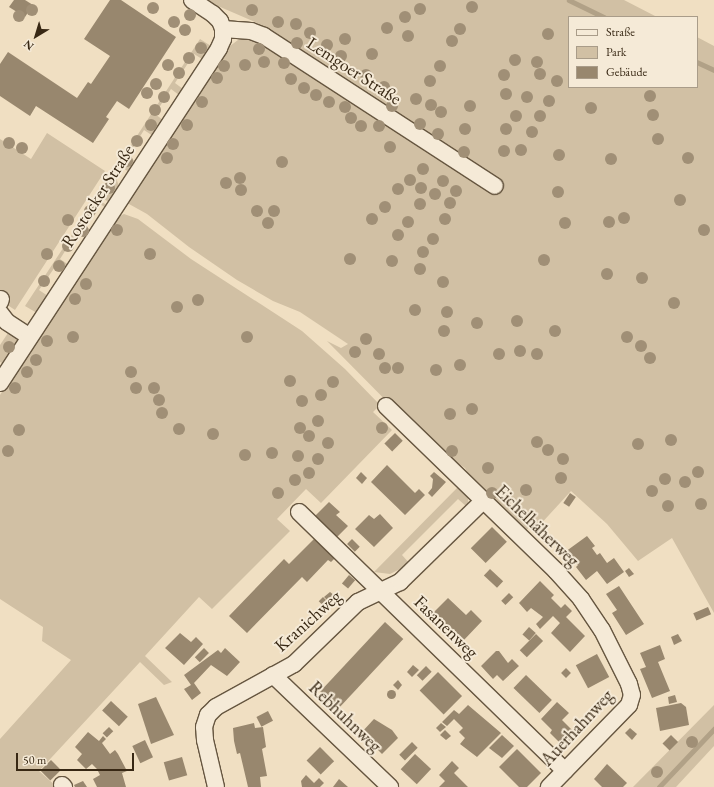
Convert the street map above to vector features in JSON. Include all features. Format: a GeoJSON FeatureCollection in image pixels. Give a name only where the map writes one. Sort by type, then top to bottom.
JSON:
{"type":"FeatureCollection","features":[{"type":"Feature","properties":{"kind":"street"},"geometry":{"type":"LineString","coordinates":[[192,0],[220,20],[223,29]]}},
{"type":"Feature","properties":{"kind":"street","name":"Lemgoer Straße"},"geometry":{"type":"LineString","coordinates":[[223,29],[251,31],[264,36],[495,186]]}},
{"type":"Feature","properties":{"kind":"street","name":"Rostocker Straße"},"geometry":{"type":"LineString","coordinates":[[0,383],[219,48],[223,39],[223,29]]}},
{"type":"Feature","properties":{"kind":"street"},"geometry":{"type":"LineString","coordinates":[[0,305],[7,322],[30,337]]}},
{"type":"Feature","properties":{"kind":"street","name":"Eichelhäherweg"},"geometry":{"type":"LineString","coordinates":[[386,406],[556,571],[582,599],[602,630],[632,695]]}},
{"type":"Feature","properties":{"kind":"street","name":"Kranichweg"},"geometry":{"type":"LineString","coordinates":[[216,787],[205,740],[204,727],[208,715],[216,708],[307,654],[358,602],[400,582],[483,501]]}},
{"type":"Feature","properties":{"kind":"street","name":"Fasanenweg"},"geometry":{"type":"LineString","coordinates":[[299,512],[381,590],[565,771]]}},
{"type":"Feature","properties":{"kind":"street","name":"Rebhuhnweg"},"geometry":{"type":"LineString","coordinates":[[273,675],[390,787]]}},
{"type":"Feature","properties":{"kind":"street","name":"Auerhahnweg"},"geometry":{"type":"LineString","coordinates":[[549,787],[629,704],[632,695]]}},
{"type":"Feature","properties":{"kind":"green space"},"geometry":{"type":"Polygon","coordinates":[[[204,0],[624,0],[655,16],[568,16],[568,88],[698,88],[698,38],[714,46],[714,613],[672,538],[638,561],[607,524],[571,491],[538,527],[533,524],[524,532],[473,482],[465,468],[428,443],[327,341],[341,348],[348,344],[300,312],[273,301],[237,280],[189,247],[147,214],[129,204],[128,199],[226,49],[238,40],[252,38],[499,181],[255,22],[204,0]]]}},
{"type":"Feature","properties":{"kind":"green space"},"geometry":{"type":"Polygon","coordinates":[[[200,39],[211,46],[202,59],[194,54],[175,83],[183,89],[179,95],[171,89],[155,114],[163,120],[153,136],[144,130],[128,156],[136,162],[129,172],[118,165],[200,39]]]}},
{"type":"Feature","properties":{"kind":"green space"},"geometry":{"type":"Polygon","coordinates":[[[47,133],[105,171],[15,310],[0,300],[0,139],[31,159],[47,133]]]}},
{"type":"Feature","properties":{"kind":"green space"},"geometry":{"type":"Polygon","coordinates":[[[111,175],[116,178],[119,186],[110,203],[98,195],[111,175]]]}},
{"type":"Feature","properties":{"kind":"green space"},"geometry":{"type":"Polygon","coordinates":[[[96,198],[108,206],[106,208],[97,202],[82,225],[91,232],[88,236],[78,231],[60,259],[69,265],[64,273],[55,267],[39,290],[48,296],[37,313],[25,306],[96,198]]]}},
{"type":"Feature","properties":{"kind":"green space"},"geometry":{"type":"Polygon","coordinates":[[[124,214],[138,219],[191,259],[302,331],[345,369],[380,405],[373,412],[392,430],[321,503],[306,489],[277,519],[290,531],[212,609],[199,597],[145,656],[172,682],[164,685],[140,662],[39,771],[57,787],[0,787],[0,739],[71,660],[42,641],[43,627],[0,599],[0,395],[116,218],[124,214]]]}},
{"type":"Feature","properties":{"kind":"green space"},"geometry":{"type":"Polygon","coordinates":[[[10,330],[17,338],[17,345],[4,364],[0,362],[0,345],[10,330]]]}},
{"type":"Feature","properties":{"kind":"green space"},"geometry":{"type":"Polygon","coordinates":[[[459,486],[467,493],[469,506],[467,507],[458,499],[402,555],[410,564],[390,574],[374,572],[459,486]]]}},
{"type":"Feature","properties":{"kind":"green space"},"geometry":{"type":"Polygon","coordinates":[[[714,705],[714,746],[676,787],[633,787],[714,705]]]}},
{"type":"Feature","properties":{"kind":"building"},"geometry":{"type":"Polygon","coordinates":[[[14,0],[25,0],[33,5],[25,17],[9,7],[14,0]]]}},
{"type":"Feature","properties":{"kind":"building"},"geometry":{"type":"Polygon","coordinates":[[[110,0],[121,0],[176,37],[129,109],[117,101],[106,117],[109,119],[93,143],[36,106],[30,116],[0,96],[0,64],[8,52],[77,98],[88,82],[91,84],[110,56],[84,39],[110,0]]]}},
{"type":"Feature","properties":{"kind":"building"},"geometry":{"type":"Polygon","coordinates":[[[395,433],[403,441],[392,451],[384,444],[395,433]]]}},
{"type":"Feature","properties":{"kind":"building"},"geometry":{"type":"Polygon","coordinates":[[[387,465],[415,493],[419,489],[425,495],[405,515],[371,482],[387,465]]]}},
{"type":"Feature","properties":{"kind":"building"},"geometry":{"type":"Polygon","coordinates":[[[361,472],[367,478],[362,484],[356,478],[361,472]]]}},
{"type":"Feature","properties":{"kind":"building"},"geometry":{"type":"Polygon","coordinates":[[[434,472],[446,482],[432,497],[428,493],[432,488],[433,479],[430,476],[434,472]]]}},
{"type":"Feature","properties":{"kind":"building"},"geometry":{"type":"Polygon","coordinates":[[[570,493],[576,497],[569,507],[563,503],[570,493]]]}},
{"type":"Feature","properties":{"kind":"building"},"geometry":{"type":"Polygon","coordinates":[[[329,502],[340,512],[336,515],[348,526],[337,537],[315,516],[329,502]]]}},
{"type":"Feature","properties":{"kind":"building"},"geometry":{"type":"Polygon","coordinates":[[[380,514],[393,528],[374,547],[355,529],[369,515],[374,519],[380,514]]]}},
{"type":"Feature","properties":{"kind":"building"},"geometry":{"type":"Polygon","coordinates":[[[492,527],[507,542],[486,563],[471,548],[492,527]]]}},
{"type":"Feature","properties":{"kind":"building"},"geometry":{"type":"Polygon","coordinates":[[[587,536],[595,546],[592,548],[597,555],[600,553],[607,563],[614,558],[624,572],[607,584],[597,571],[586,580],[576,567],[578,565],[565,552],[587,536]]]}},
{"type":"Feature","properties":{"kind":"building"},"geometry":{"type":"Polygon","coordinates":[[[316,537],[336,557],[331,562],[328,560],[307,582],[302,577],[247,633],[229,616],[284,559],[289,564],[316,537]]]}},
{"type":"Feature","properties":{"kind":"building"},"geometry":{"type":"Polygon","coordinates":[[[352,539],[360,547],[355,552],[347,544],[352,539]]]}},
{"type":"Feature","properties":{"kind":"building"},"geometry":{"type":"Polygon","coordinates":[[[629,568],[634,574],[629,577],[625,571],[629,568]]]}},
{"type":"Feature","properties":{"kind":"building"},"geometry":{"type":"Polygon","coordinates":[[[490,569],[503,581],[497,588],[484,576],[490,569]]]}},
{"type":"Feature","properties":{"kind":"building"},"geometry":{"type":"Polygon","coordinates":[[[349,575],[355,580],[348,589],[342,583],[349,575]]]}},
{"type":"Feature","properties":{"kind":"building"},"geometry":{"type":"Polygon","coordinates":[[[540,581],[554,595],[551,598],[561,608],[565,604],[572,611],[566,617],[585,636],[570,652],[551,633],[560,623],[553,616],[540,629],[536,624],[543,617],[531,608],[527,612],[519,603],[540,581]]]}},
{"type":"Feature","properties":{"kind":"building"},"geometry":{"type":"Polygon","coordinates":[[[619,586],[644,624],[626,635],[612,613],[617,610],[606,594],[619,586]]]}},
{"type":"Feature","properties":{"kind":"building"},"geometry":{"type":"Polygon","coordinates":[[[330,592],[335,596],[329,602],[324,597],[330,592]]]}},
{"type":"Feature","properties":{"kind":"building"},"geometry":{"type":"Polygon","coordinates":[[[509,593],[513,597],[505,605],[501,601],[509,593]]]}},
{"type":"Feature","properties":{"kind":"building"},"geometry":{"type":"Polygon","coordinates":[[[323,597],[330,604],[326,608],[319,601],[323,597]]]}},
{"type":"Feature","properties":{"kind":"building"},"geometry":{"type":"Polygon","coordinates":[[[448,598],[466,615],[471,610],[482,621],[463,641],[432,614],[448,598]]]}},
{"type":"Feature","properties":{"kind":"building"},"geometry":{"type":"Polygon","coordinates":[[[708,607],[711,614],[696,621],[693,613],[708,607]]]}},
{"type":"Feature","properties":{"kind":"building"},"geometry":{"type":"Polygon","coordinates":[[[385,622],[403,639],[338,709],[320,691],[385,622]]]}},
{"type":"Feature","properties":{"kind":"building"},"geometry":{"type":"Polygon","coordinates":[[[529,627],[536,633],[529,640],[522,635],[529,627]]]}},
{"type":"Feature","properties":{"kind":"building"},"geometry":{"type":"Polygon","coordinates":[[[180,633],[191,642],[196,637],[203,644],[184,665],[165,648],[180,633]]]}},
{"type":"Feature","properties":{"kind":"building"},"geometry":{"type":"Polygon","coordinates":[[[536,634],[543,641],[527,657],[520,650],[536,634]]]}},
{"type":"Feature","properties":{"kind":"building"},"geometry":{"type":"Polygon","coordinates":[[[678,634],[682,641],[674,645],[671,637],[678,634]]]}},
{"type":"Feature","properties":{"kind":"building"},"geometry":{"type":"Polygon","coordinates":[[[660,645],[665,659],[658,662],[670,691],[652,698],[640,669],[646,667],[640,653],[660,645]]]}},
{"type":"Feature","properties":{"kind":"building"},"geometry":{"type":"Polygon","coordinates":[[[204,648],[209,653],[200,662],[195,657],[204,648]]]}},
{"type":"Feature","properties":{"kind":"building"},"geometry":{"type":"Polygon","coordinates":[[[225,648],[240,662],[227,676],[211,665],[194,683],[201,693],[192,700],[184,689],[191,685],[184,675],[218,650],[221,653],[225,648]]]}},
{"type":"Feature","properties":{"kind":"building"},"geometry":{"type":"Polygon","coordinates":[[[496,651],[499,651],[508,663],[512,659],[519,666],[503,681],[497,675],[493,679],[481,666],[496,651]]]}},
{"type":"Feature","properties":{"kind":"building"},"geometry":{"type":"Polygon","coordinates":[[[597,654],[609,677],[588,688],[576,665],[597,654]]]}},
{"type":"Feature","properties":{"kind":"building"},"geometry":{"type":"Polygon","coordinates":[[[413,665],[419,670],[412,677],[407,672],[413,665]]]}},
{"type":"Feature","properties":{"kind":"building"},"geometry":{"type":"Polygon","coordinates":[[[426,666],[432,672],[422,681],[417,675],[426,666]]]}},
{"type":"Feature","properties":{"kind":"building"},"geometry":{"type":"Polygon","coordinates":[[[566,668],[571,673],[566,678],[561,673],[566,668]]]}},
{"type":"Feature","properties":{"kind":"building"},"geometry":{"type":"Polygon","coordinates":[[[438,672],[462,696],[444,714],[420,690],[438,672]]]}},
{"type":"Feature","properties":{"kind":"building"},"geometry":{"type":"Polygon","coordinates":[[[526,675],[552,700],[539,713],[513,688],[526,675]]]}},
{"type":"Feature","properties":{"kind":"building"},"geometry":{"type":"Polygon","coordinates":[[[398,680],[402,685],[398,690],[393,685],[398,680]]]}},
{"type":"Feature","properties":{"kind":"building"},"geometry":{"type":"Polygon","coordinates":[[[391,689],[396,694],[391,699],[386,694],[391,689]]]}},
{"type":"Feature","properties":{"kind":"building"},"geometry":{"type":"Polygon","coordinates":[[[675,695],[677,702],[669,704],[668,697],[675,695]]]}},
{"type":"Feature","properties":{"kind":"building"},"geometry":{"type":"Polygon","coordinates":[[[156,697],[174,735],[151,744],[138,704],[156,697]]]}},
{"type":"Feature","properties":{"kind":"building"},"geometry":{"type":"Polygon","coordinates":[[[111,701],[128,717],[119,726],[102,711],[111,701]]]}},
{"type":"Feature","properties":{"kind":"building"},"geometry":{"type":"Polygon","coordinates":[[[557,702],[569,713],[562,720],[578,736],[566,749],[550,733],[552,730],[541,719],[557,702]]]}},
{"type":"Feature","properties":{"kind":"building"},"geometry":{"type":"Polygon","coordinates":[[[681,703],[686,707],[689,725],[660,731],[656,708],[681,703]]]}},
{"type":"Feature","properties":{"kind":"building"},"geometry":{"type":"Polygon","coordinates":[[[468,705],[501,733],[477,757],[460,744],[465,738],[459,732],[463,728],[454,719],[447,726],[442,722],[454,710],[459,714],[468,705]]]}},
{"type":"Feature","properties":{"kind":"building"},"geometry":{"type":"Polygon","coordinates":[[[268,711],[273,721],[261,727],[256,717],[268,711]]]}},
{"type":"Feature","properties":{"kind":"building"},"geometry":{"type":"Polygon","coordinates":[[[374,719],[392,730],[398,738],[382,754],[361,733],[374,719]]]}},
{"type":"Feature","properties":{"kind":"building"},"geometry":{"type":"Polygon","coordinates":[[[254,723],[255,728],[263,727],[266,747],[262,749],[267,776],[260,777],[261,787],[248,787],[240,753],[237,754],[234,741],[233,728],[254,723]]]}},
{"type":"Feature","properties":{"kind":"building"},"geometry":{"type":"Polygon","coordinates":[[[441,723],[446,727],[440,732],[436,728],[441,723]]]}},
{"type":"Feature","properties":{"kind":"building"},"geometry":{"type":"Polygon","coordinates":[[[109,727],[113,731],[107,738],[103,733],[109,727]]]}},
{"type":"Feature","properties":{"kind":"building"},"geometry":{"type":"Polygon","coordinates":[[[630,728],[637,734],[632,740],[625,733],[630,728]]]}},
{"type":"Feature","properties":{"kind":"building"},"geometry":{"type":"Polygon","coordinates":[[[445,730],[451,736],[446,740],[440,735],[445,730]]]}},
{"type":"Feature","properties":{"kind":"building"},"geometry":{"type":"Polygon","coordinates":[[[88,732],[99,741],[103,736],[106,739],[102,743],[110,754],[115,750],[118,754],[127,771],[122,773],[126,787],[97,787],[93,779],[100,775],[97,769],[92,764],[86,769],[77,760],[82,754],[75,747],[88,732]]]}},
{"type":"Feature","properties":{"kind":"building"},"geometry":{"type":"Polygon","coordinates":[[[502,735],[514,746],[502,758],[489,748],[502,735]]]}},
{"type":"Feature","properties":{"kind":"building"},"geometry":{"type":"Polygon","coordinates":[[[671,735],[678,742],[670,751],[663,743],[671,735]]]}},
{"type":"Feature","properties":{"kind":"building"},"geometry":{"type":"Polygon","coordinates":[[[145,740],[153,757],[140,763],[132,746],[145,740]]]}},
{"type":"Feature","properties":{"kind":"building"},"geometry":{"type":"Polygon","coordinates":[[[412,742],[418,748],[405,760],[399,755],[412,742]]]}},
{"type":"Feature","properties":{"kind":"building"},"geometry":{"type":"Polygon","coordinates":[[[320,747],[334,761],[321,775],[307,760],[320,747]]]}},
{"type":"Feature","properties":{"kind":"building"},"geometry":{"type":"Polygon","coordinates":[[[517,749],[541,773],[527,787],[519,787],[499,767],[517,749]]]}},
{"type":"Feature","properties":{"kind":"building"},"geometry":{"type":"Polygon","coordinates":[[[415,754],[431,769],[417,784],[401,769],[415,754]]]}},
{"type":"Feature","properties":{"kind":"building"},"geometry":{"type":"Polygon","coordinates":[[[182,757],[187,775],[169,781],[164,762],[182,757]]]}},
{"type":"Feature","properties":{"kind":"building"},"geometry":{"type":"Polygon","coordinates":[[[51,760],[61,770],[50,781],[40,771],[51,760]]]}},
{"type":"Feature","properties":{"kind":"building"},"geometry":{"type":"Polygon","coordinates":[[[452,761],[459,768],[454,773],[468,787],[439,787],[445,781],[439,775],[452,761]]]}},
{"type":"Feature","properties":{"kind":"building"},"geometry":{"type":"Polygon","coordinates":[[[607,764],[627,783],[623,787],[602,787],[594,779],[607,764]]]}},
{"type":"Feature","properties":{"kind":"building"},"geometry":{"type":"Polygon","coordinates":[[[306,775],[314,783],[319,778],[324,783],[320,787],[302,787],[301,781],[306,775]]]}},
{"type":"Feature","properties":{"kind":"building"},"geometry":{"type":"Polygon","coordinates":[[[339,779],[348,787],[333,787],[339,779]]]}},
{"type":"Feature","properties":{"kind":"building"},"geometry":{"type":"Polygon","coordinates":[[[83,781],[87,787],[75,787],[74,785],[83,781]]]}},
{"type":"Feature","properties":{"kind":"waterway"},"geometry":{"type":"LineString","coordinates":[[569,0],[602,16]]}},
{"type":"Feature","properties":{"kind":"waterway"},"geometry":{"type":"LineString","coordinates":[[698,62],[714,70]]}},
{"type":"Feature","properties":{"kind":"waterway"},"geometry":{"type":"LineString","coordinates":[[659,787],[714,729]]}}]}
